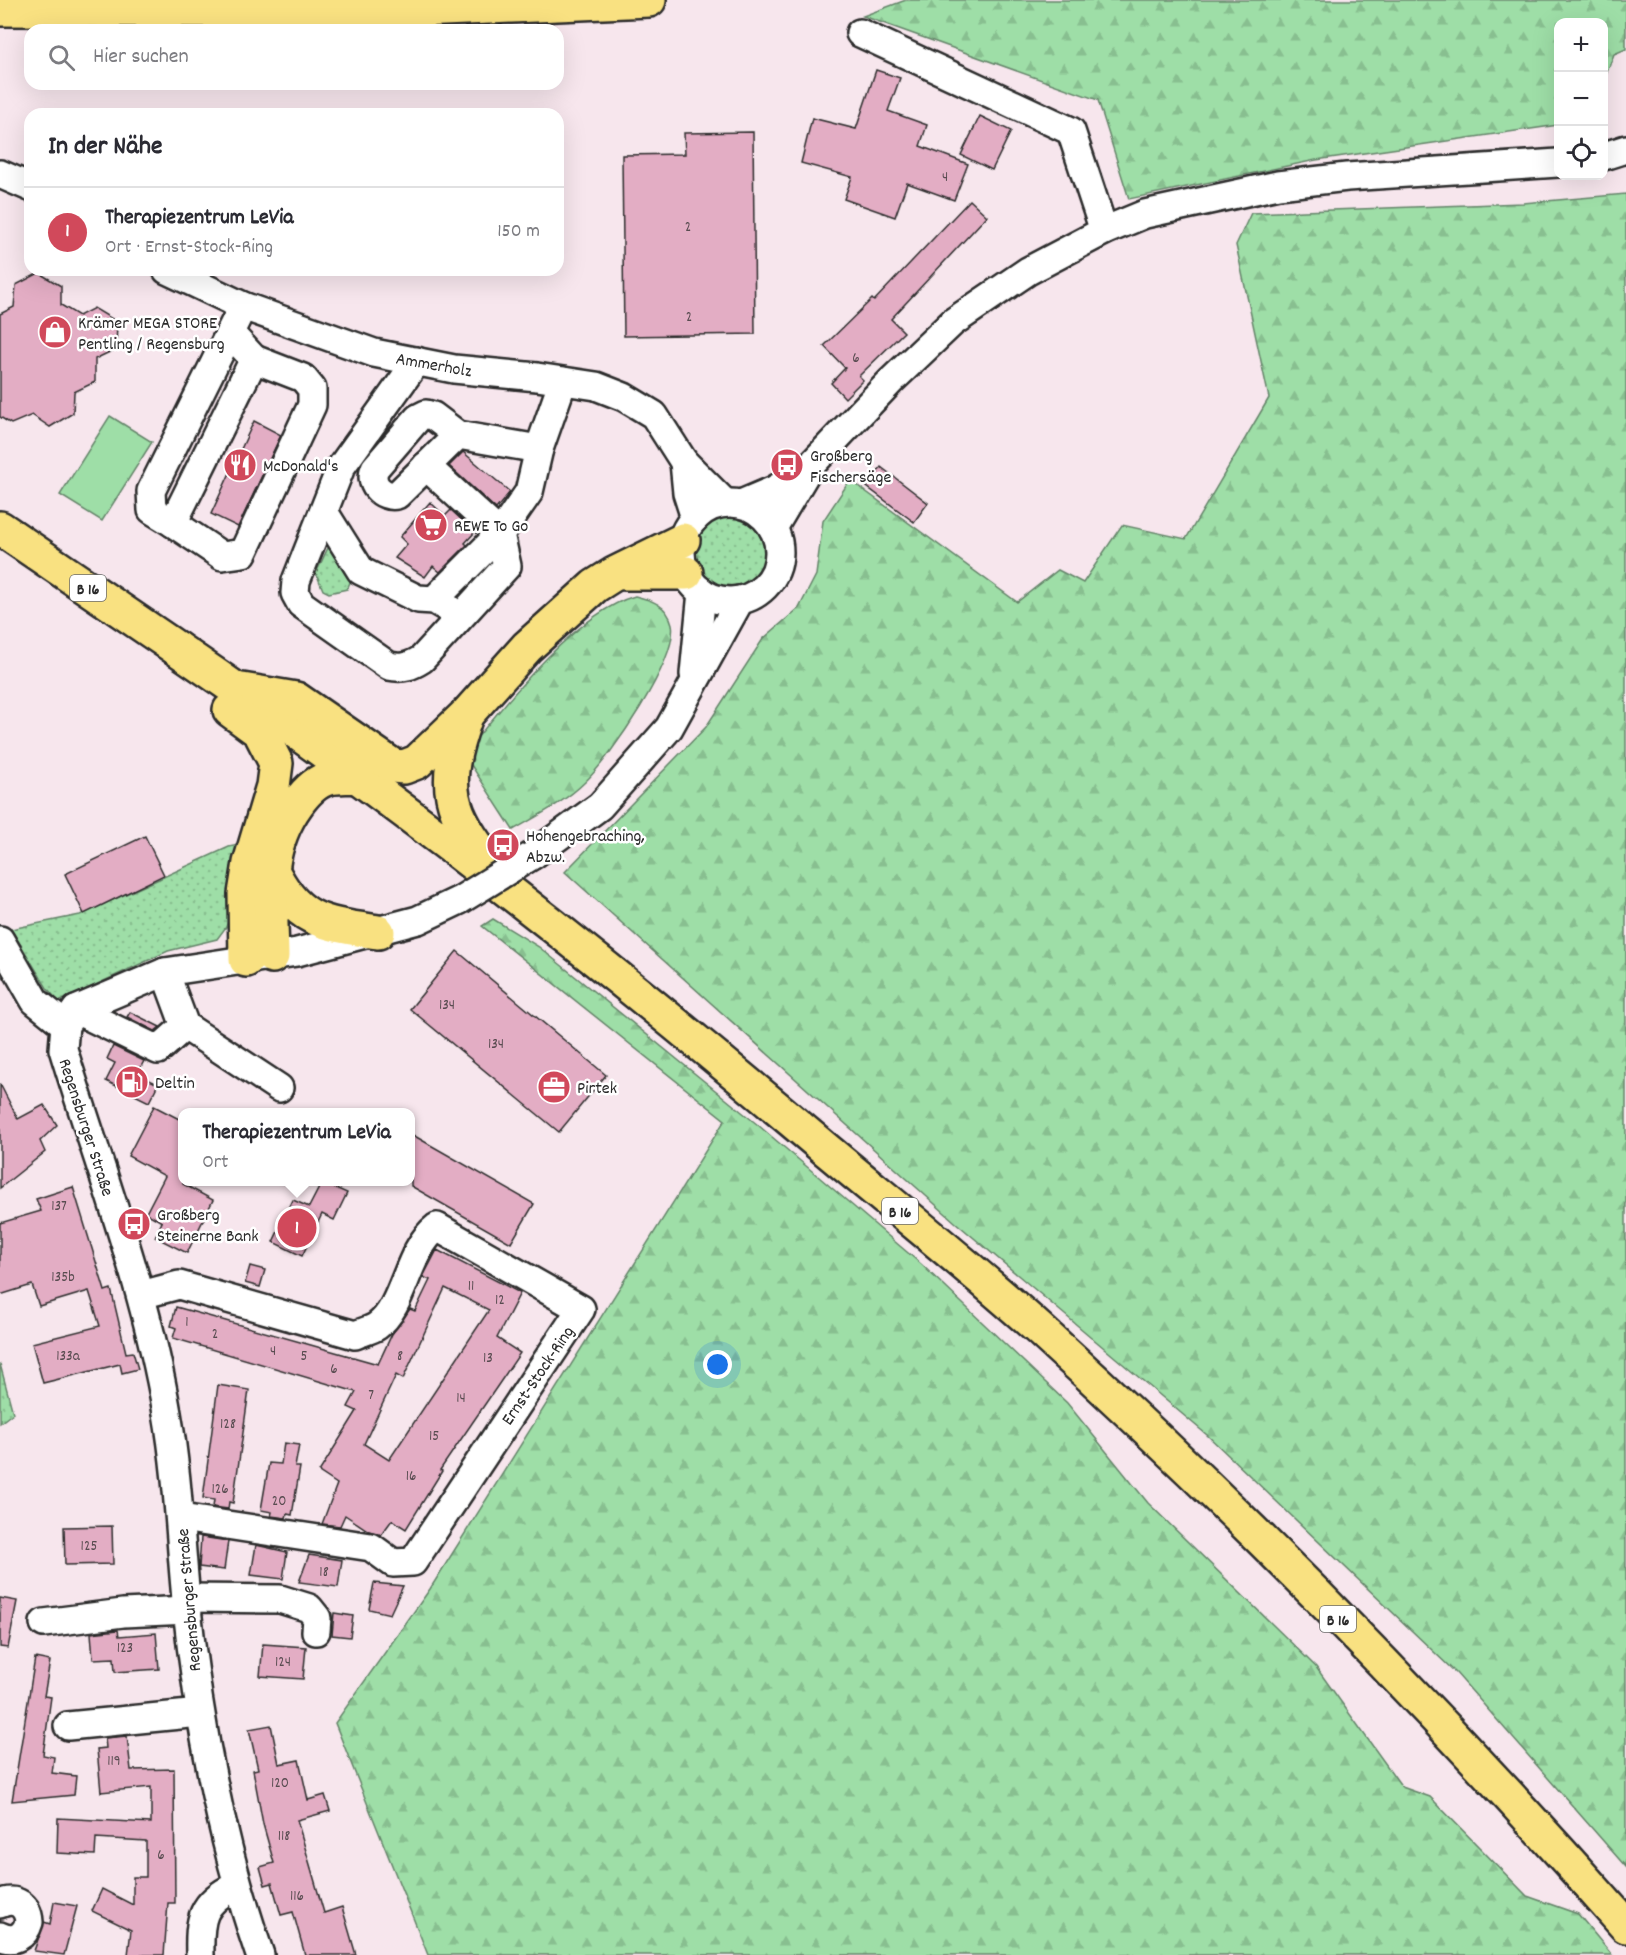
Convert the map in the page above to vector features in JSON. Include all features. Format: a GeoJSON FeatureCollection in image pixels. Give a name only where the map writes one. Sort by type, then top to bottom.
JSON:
{"type":"FeatureCollection","features":[{"type":"Feature","properties":{"kind":"main road"},"geometry":{"type":"LineString","coordinates":[[0,9],[398,11],[649,0]]}},
{"type":"Feature","properties":{"kind":"main road","name":"B 16"},"geometry":{"type":"LineString","coordinates":[[0,528],[233,688],[513,894],[763,1095],[1036,1327],[1183,1465],[1438,1720],[1626,1926]]}},
{"type":"Feature","properties":{"kind":"main road"},"geometry":{"type":"LineString","coordinates":[[233,688],[296,699],[393,766],[404,768],[417,762],[467,714],[528,647],[595,586],[689,529]]}},
{"type":"Feature","properties":{"kind":"main road"},"geometry":{"type":"LineString","coordinates":[[614,573],[694,582]]}},
{"type":"Feature","properties":{"kind":"main road"},"geometry":{"type":"LineString","coordinates":[[176,648],[191,681],[260,732],[276,763],[273,786],[250,862],[245,894],[259,958]]}},
{"type":"Feature","properties":{"kind":"main road"},"geometry":{"type":"LineString","coordinates":[[467,714],[453,753],[450,782],[456,812],[477,847],[513,894]]}},
{"type":"Feature","properties":{"kind":"main road"},"geometry":{"type":"LineString","coordinates":[[259,958],[275,843],[286,819],[304,795],[318,783],[329,778],[357,777]]}},
{"type":"Feature","properties":{"kind":"main road"},"geometry":{"type":"LineString","coordinates":[[271,868],[280,889],[305,915],[325,924],[378,932]]}},
{"type":"Feature","properties":{"kind":"street"},"geometry":{"type":"LineString","coordinates":[[860,33],[1071,131],[1104,231]]}},
{"type":"Feature","properties":{"kind":"street"},"geometry":{"type":"LineString","coordinates":[[1608,155],[1626,149]]}},
{"type":"Feature","properties":{"kind":"street"},"geometry":{"type":"LineString","coordinates":[[773,528],[807,470],[891,381],[953,322],[1028,271],[1104,231],[1145,214],[1278,184],[1347,177],[1554,163]]}},
{"type":"Feature","properties":{"kind":"street","name":"Ammerholz"},"geometry":{"type":"LineString","coordinates":[[180,276],[243,306],[374,352],[454,369],[596,386],[624,397],[654,415],[684,462],[733,503]]}},
{"type":"Feature","properties":{"kind":"street"},"geometry":{"type":"LineString","coordinates":[[230,333],[255,359],[303,378],[312,389],[312,405],[243,553],[222,556],[152,510],[151,491],[243,306]]}},
{"type":"Feature","properties":{"kind":"street"},"geometry":{"type":"LineString","coordinates":[[173,523],[255,359]]}},
{"type":"Feature","properties":{"kind":"street"},"geometry":{"type":"LineString","coordinates":[[417,362],[341,468],[296,581],[295,593],[301,604],[389,666],[397,668],[406,668],[422,659],[507,566],[500,534],[426,466]]}},
{"type":"Feature","properties":{"kind":"street"},"geometry":{"type":"LineString","coordinates":[[434,600],[500,534],[529,492],[539,449],[563,381]]}},
{"type":"Feature","properties":{"kind":"street"},"geometry":{"type":"LineString","coordinates":[[458,435],[397,495],[382,494],[372,475],[418,418],[426,414],[433,416],[458,435],[539,449]]}},
{"type":"Feature","properties":{"kind":"street","name":"Ammerholz"},"geometry":{"type":"LineString","coordinates":[[684,462],[689,529]]}},
{"type":"Feature","properties":{"kind":"street"},"geometry":{"type":"LineString","coordinates":[[693,684],[694,582],[682,557],[689,529],[709,508],[774,490],[807,470]]}},
{"type":"Feature","properties":{"kind":"street"},"geometry":{"type":"LineString","coordinates":[[694,582],[727,601],[740,600],[766,585],[775,572],[779,557],[778,542],[773,528],[765,517],[733,503]]}},
{"type":"Feature","properties":{"kind":"street"},"geometry":{"type":"LineString","coordinates":[[324,512],[361,571],[418,599],[434,600],[462,617]]}},
{"type":"Feature","properties":{"kind":"street"},"geometry":{"type":"LineString","coordinates":[[71,1018],[165,972],[259,958],[378,932],[418,920],[460,900],[533,855],[600,806],[669,728],[740,600]]}},
{"type":"Feature","properties":{"kind":"street"},"geometry":{"type":"LineString","coordinates":[[0,940],[35,1001],[71,1018],[158,1050],[185,1026]]}},
{"type":"Feature","properties":{"kind":"street"},"geometry":{"type":"LineString","coordinates":[[165,972],[185,1026],[279,1088]]}},
{"type":"Feature","properties":{"kind":"street","name":"Regensburger Straße"},"geometry":{"type":"LineString","coordinates":[[71,1018],[63,1050],[141,1295],[167,1412],[181,1518],[187,1604],[200,1713],[236,1886],[260,1955]]}},
{"type":"Feature","properties":{"kind":"street","name":"Ernst-Stock-Ring"},"geometry":{"type":"LineString","coordinates":[[141,1295],[179,1285],[355,1335],[377,1326],[389,1312],[424,1238],[437,1227],[581,1309],[413,1562],[393,1563],[371,1547],[181,1518]]}},
{"type":"Feature","properties":{"kind":"street"},"geometry":{"type":"LineString","coordinates":[[44,1623],[187,1604],[279,1599],[309,1608],[317,1618],[316,1631]]}},
{"type":"Feature","properties":{"kind":"street"},"geometry":{"type":"LineString","coordinates":[[68,1726],[200,1713]]}},
{"type":"Feature","properties":{"kind":"street"},"geometry":{"type":"LineString","coordinates":[[200,1955],[199,1931],[204,1913],[215,1898],[236,1886]]}},
{"type":"Feature","properties":{"kind":"street"},"geometry":{"type":"LineString","coordinates":[[0,1904],[16,1901],[26,1909],[29,1916],[24,1934],[2,1941]]}},
{"type":"Feature","properties":{"kind":"green space"},"geometry":{"type":"Polygon","coordinates":[[[906,0],[1626,0],[1626,49],[1614,54],[1608,70],[1608,18],[1554,18],[1554,126],[1316,160],[1129,199],[1098,100],[863,16],[906,0]]]}},
{"type":"Feature","properties":{"kind":"green space"},"geometry":{"type":"Polygon","coordinates":[[[1626,194],[1626,1867],[1456,1673],[1207,1435],[955,1222],[565,872],[706,727],[763,639],[799,608],[816,575],[823,521],[850,480],[1017,602],[1058,570],[1083,583],[1122,525],[1186,539],[1269,398],[1236,245],[1251,213],[1523,203],[1626,194]]]}},
{"type":"Feature","properties":{"kind":"green space"},"geometry":{"type":"Polygon","coordinates":[[[110,416],[152,442],[102,521],[60,495],[110,416]]]}},
{"type":"Feature","properties":{"kind":"green space"},"geometry":{"type":"Polygon","coordinates":[[[729,513],[743,516],[756,524],[764,537],[767,551],[764,565],[756,578],[743,586],[729,589],[715,586],[702,578],[694,565],[691,551],[694,537],[702,524],[715,516],[729,513]]]}},
{"type":"Feature","properties":{"kind":"green space"},"geometry":{"type":"Polygon","coordinates":[[[329,546],[353,576],[347,589],[329,593],[323,590],[316,573],[329,546]]]}},
{"type":"Feature","properties":{"kind":"green space"},"geometry":{"type":"Polygon","coordinates":[[[635,596],[658,604],[666,612],[672,624],[671,640],[665,660],[654,683],[610,752],[585,782],[560,802],[513,830],[464,754],[519,687],[565,641],[588,621],[612,606],[635,596]]]}},
{"type":"Feature","properties":{"kind":"green space"},"geometry":{"type":"Polygon","coordinates":[[[239,845],[232,908],[226,927],[217,939],[168,951],[59,1002],[47,988],[11,929],[80,915],[229,847],[239,845]]]}},
{"type":"Feature","properties":{"kind":"green space"},"geometry":{"type":"Polygon","coordinates":[[[493,919],[539,947],[758,1125],[921,1264],[1067,1403],[1148,1503],[1316,1667],[1402,1787],[1430,1797],[1527,1896],[1578,1914],[1612,1955],[428,1955],[335,1723],[430,1589],[725,1120],[482,926],[493,919]]]}},
{"type":"Feature","properties":{"kind":"green space"},"geometry":{"type":"Polygon","coordinates":[[[0,1364],[13,1413],[0,1423],[0,1364]]]}},
{"type":"Feature","properties":{"kind":"building"},"geometry":{"type":"Polygon","coordinates":[[[876,70],[900,78],[888,111],[927,125],[920,146],[968,164],[954,200],[907,183],[895,217],[844,199],[852,177],[801,163],[812,118],[856,129],[876,70]]]}},
{"type":"Feature","properties":{"kind":"building"},"geometry":{"type":"Polygon","coordinates":[[[980,116],[1011,131],[992,170],[961,155],[980,116]]]}},
{"type":"Feature","properties":{"kind":"building"},"geometry":{"type":"Polygon","coordinates":[[[753,132],[755,334],[624,336],[622,155],[685,154],[684,133],[753,132]]]}},
{"type":"Feature","properties":{"kind":"building"},"geometry":{"type":"Polygon","coordinates":[[[970,200],[987,216],[891,319],[904,332],[859,376],[863,380],[845,398],[831,383],[845,368],[824,346],[872,299],[874,301],[970,200]]]}},
{"type":"Feature","properties":{"kind":"building"},"geometry":{"type":"Polygon","coordinates":[[[33,276],[44,276],[61,286],[61,305],[79,316],[94,308],[117,322],[116,349],[95,359],[95,382],[74,392],[73,413],[50,427],[32,415],[11,424],[0,417],[0,314],[14,307],[16,285],[33,276]]]}},
{"type":"Feature","properties":{"kind":"building"},"geometry":{"type":"Polygon","coordinates":[[[254,421],[281,435],[238,527],[211,514],[254,421]]]}},
{"type":"Feature","properties":{"kind":"building"},"geometry":{"type":"Polygon","coordinates":[[[463,452],[510,492],[496,509],[449,466],[463,452]]]}},
{"type":"Feature","properties":{"kind":"building"},"geometry":{"type":"Polygon","coordinates":[[[881,467],[928,503],[914,522],[867,487],[881,467]]]}},
{"type":"Feature","properties":{"kind":"building"},"geometry":{"type":"Polygon","coordinates":[[[430,502],[445,516],[451,510],[475,532],[465,543],[467,545],[440,572],[433,566],[425,577],[395,558],[407,544],[400,537],[430,502]]]}},
{"type":"Feature","properties":{"kind":"building"},"geometry":{"type":"Polygon","coordinates":[[[145,836],[164,875],[84,914],[65,874],[145,836]]]}},
{"type":"Feature","properties":{"kind":"building"},"geometry":{"type":"Polygon","coordinates":[[[457,951],[606,1075],[559,1132],[410,1009],[457,951]]]}},
{"type":"Feature","properties":{"kind":"building"},"geometry":{"type":"Polygon","coordinates":[[[130,1012],[160,1027],[155,1031],[127,1017],[130,1012]]]}},
{"type":"Feature","properties":{"kind":"building","name":"Deltin"},"geometry":{"type":"Polygon","coordinates":[[[113,1046],[144,1061],[137,1074],[158,1084],[149,1102],[106,1081],[115,1063],[107,1059],[113,1046]]]}},
{"type":"Feature","properties":{"kind":"building"},"geometry":{"type":"Polygon","coordinates":[[[0,1084],[18,1119],[44,1105],[57,1125],[40,1141],[45,1152],[0,1188],[0,1084]]]}},
{"type":"Feature","properties":{"kind":"building"},"geometry":{"type":"Polygon","coordinates":[[[154,1106],[178,1118],[178,1186],[187,1186],[213,1200],[187,1253],[155,1237],[162,1222],[146,1213],[165,1176],[128,1156],[154,1106]]]}},
{"type":"Feature","properties":{"kind":"building"},"geometry":{"type":"Polygon","coordinates":[[[415,1136],[534,1204],[511,1243],[411,1186],[415,1186],[415,1136]]]}},
{"type":"Feature","properties":{"kind":"building"},"geometry":{"type":"Polygon","coordinates":[[[320,1186],[331,1186],[347,1193],[334,1220],[322,1214],[302,1256],[273,1242],[293,1200],[309,1207],[320,1186]]]}},
{"type":"Feature","properties":{"kind":"building"},"geometry":{"type":"Polygon","coordinates":[[[73,1187],[105,1291],[111,1289],[126,1353],[133,1352],[138,1369],[122,1373],[120,1364],[43,1383],[32,1343],[100,1326],[89,1291],[39,1306],[32,1285],[0,1295],[0,1223],[41,1211],[36,1199],[73,1187]]]}},
{"type":"Feature","properties":{"kind":"building"},"geometry":{"type":"Polygon","coordinates":[[[437,1250],[520,1293],[497,1338],[520,1353],[440,1470],[442,1471],[406,1529],[392,1520],[381,1535],[369,1531],[345,1515],[340,1526],[322,1524],[337,1484],[319,1472],[357,1411],[348,1407],[356,1392],[173,1338],[176,1328],[171,1326],[176,1307],[378,1364],[392,1334],[410,1309],[415,1311],[430,1280],[423,1277],[437,1250]],[[445,1288],[403,1379],[396,1375],[364,1444],[389,1460],[489,1310],[445,1288]]]}},
{"type":"Feature","properties":{"kind":"building"},"geometry":{"type":"Polygon","coordinates":[[[250,1266],[265,1270],[260,1287],[245,1283],[250,1266]]]}},
{"type":"Feature","properties":{"kind":"building"},"geometry":{"type":"Polygon","coordinates":[[[218,1385],[249,1390],[233,1503],[229,1502],[228,1509],[213,1507],[214,1500],[203,1498],[218,1385]]]}},
{"type":"Feature","properties":{"kind":"building"},"geometry":{"type":"Polygon","coordinates":[[[284,1443],[299,1445],[295,1467],[300,1467],[292,1515],[287,1514],[286,1518],[271,1516],[272,1512],[261,1510],[269,1463],[281,1464],[284,1443]]]}},
{"type":"Feature","properties":{"kind":"building"},"geometry":{"type":"Polygon","coordinates":[[[112,1526],[113,1564],[65,1565],[64,1527],[112,1526]]]}},
{"type":"Feature","properties":{"kind":"building"},"geometry":{"type":"Polygon","coordinates":[[[201,1537],[228,1541],[224,1570],[199,1567],[201,1537]]]}},
{"type":"Feature","properties":{"kind":"building"},"geometry":{"type":"Polygon","coordinates":[[[256,1545],[287,1552],[283,1579],[251,1575],[256,1545]]]}},
{"type":"Feature","properties":{"kind":"building"},"geometry":{"type":"Polygon","coordinates":[[[309,1555],[342,1560],[338,1587],[299,1582],[309,1555]]]}},
{"type":"Feature","properties":{"kind":"building"},"geometry":{"type":"Polygon","coordinates":[[[374,1583],[403,1586],[390,1614],[369,1609],[374,1583]]]}},
{"type":"Feature","properties":{"kind":"building"},"geometry":{"type":"Polygon","coordinates":[[[0,1598],[17,1601],[8,1648],[0,1647],[0,1598]]]}},
{"type":"Feature","properties":{"kind":"building"},"geometry":{"type":"Polygon","coordinates":[[[334,1613],[353,1616],[350,1637],[332,1635],[334,1613]]]}},
{"type":"Feature","properties":{"kind":"building"},"geometry":{"type":"Polygon","coordinates":[[[118,1630],[119,1636],[156,1633],[159,1669],[115,1672],[114,1658],[93,1659],[91,1633],[118,1630]]]}},
{"type":"Feature","properties":{"kind":"building"},"geometry":{"type":"Polygon","coordinates":[[[263,1644],[306,1647],[303,1679],[260,1676],[263,1644]]]}},
{"type":"Feature","properties":{"kind":"building"},"geometry":{"type":"Polygon","coordinates":[[[35,1658],[50,1661],[44,1696],[51,1697],[43,1755],[54,1757],[52,1773],[76,1776],[74,1795],[12,1801],[35,1658]]]}},
{"type":"Feature","properties":{"kind":"building"},"geometry":{"type":"Polygon","coordinates":[[[271,1725],[279,1764],[299,1760],[308,1800],[325,1795],[330,1811],[297,1820],[324,1913],[342,1907],[356,1955],[305,1955],[293,1912],[281,1915],[272,1883],[265,1885],[260,1867],[274,1863],[263,1824],[253,1770],[258,1769],[249,1729],[271,1725]]]}},
{"type":"Feature","properties":{"kind":"building"},"geometry":{"type":"Polygon","coordinates":[[[127,1736],[131,1770],[174,1769],[175,1903],[168,1903],[164,1955],[128,1955],[131,1930],[92,1911],[102,1889],[133,1905],[133,1877],[146,1877],[146,1841],[96,1838],[95,1855],[57,1853],[58,1818],[151,1823],[151,1787],[101,1792],[97,1749],[106,1748],[105,1738],[127,1736]]]}},
{"type":"Feature","properties":{"kind":"building"},"geometry":{"type":"Polygon","coordinates":[[[54,1902],[77,1906],[64,1955],[34,1951],[44,1922],[50,1924],[54,1902]]]}},
{"type":"Feature","properties":{"kind":"place","name":"Krämer MEGA STORE Pentling / Regensburg"},"geometry":{"type":"Point","coordinates":[55,332]}},
{"type":"Feature","properties":{"kind":"place","name":"McDonald's"},"geometry":{"type":"Point","coordinates":[240,465]}},
{"type":"Feature","properties":{"kind":"place","name":"Großberg Fischersäge"},"geometry":{"type":"Point","coordinates":[787,465]}},
{"type":"Feature","properties":{"kind":"place","name":"REWE To Go"},"geometry":{"type":"Point","coordinates":[431,525]}},
{"type":"Feature","properties":{"kind":"place","name":"Hohengebraching, Abzw."},"geometry":{"type":"Point","coordinates":[503,845]}},
{"type":"Feature","properties":{"kind":"place","name":"Deltin"},"geometry":{"type":"Point","coordinates":[132,1082]}},
{"type":"Feature","properties":{"kind":"place","name":"Pirtek"},"geometry":{"type":"Point","coordinates":[554,1087]}},
{"type":"Feature","properties":{"kind":"place","name":"Großberg Steinerne Bank"},"geometry":{"type":"Point","coordinates":[134,1224]}},
{"type":"Feature","properties":{"kind":"place","name":"Therapiezentrum LeVia"},"geometry":{"type":"Point","coordinates":[297,1228]}}]}
